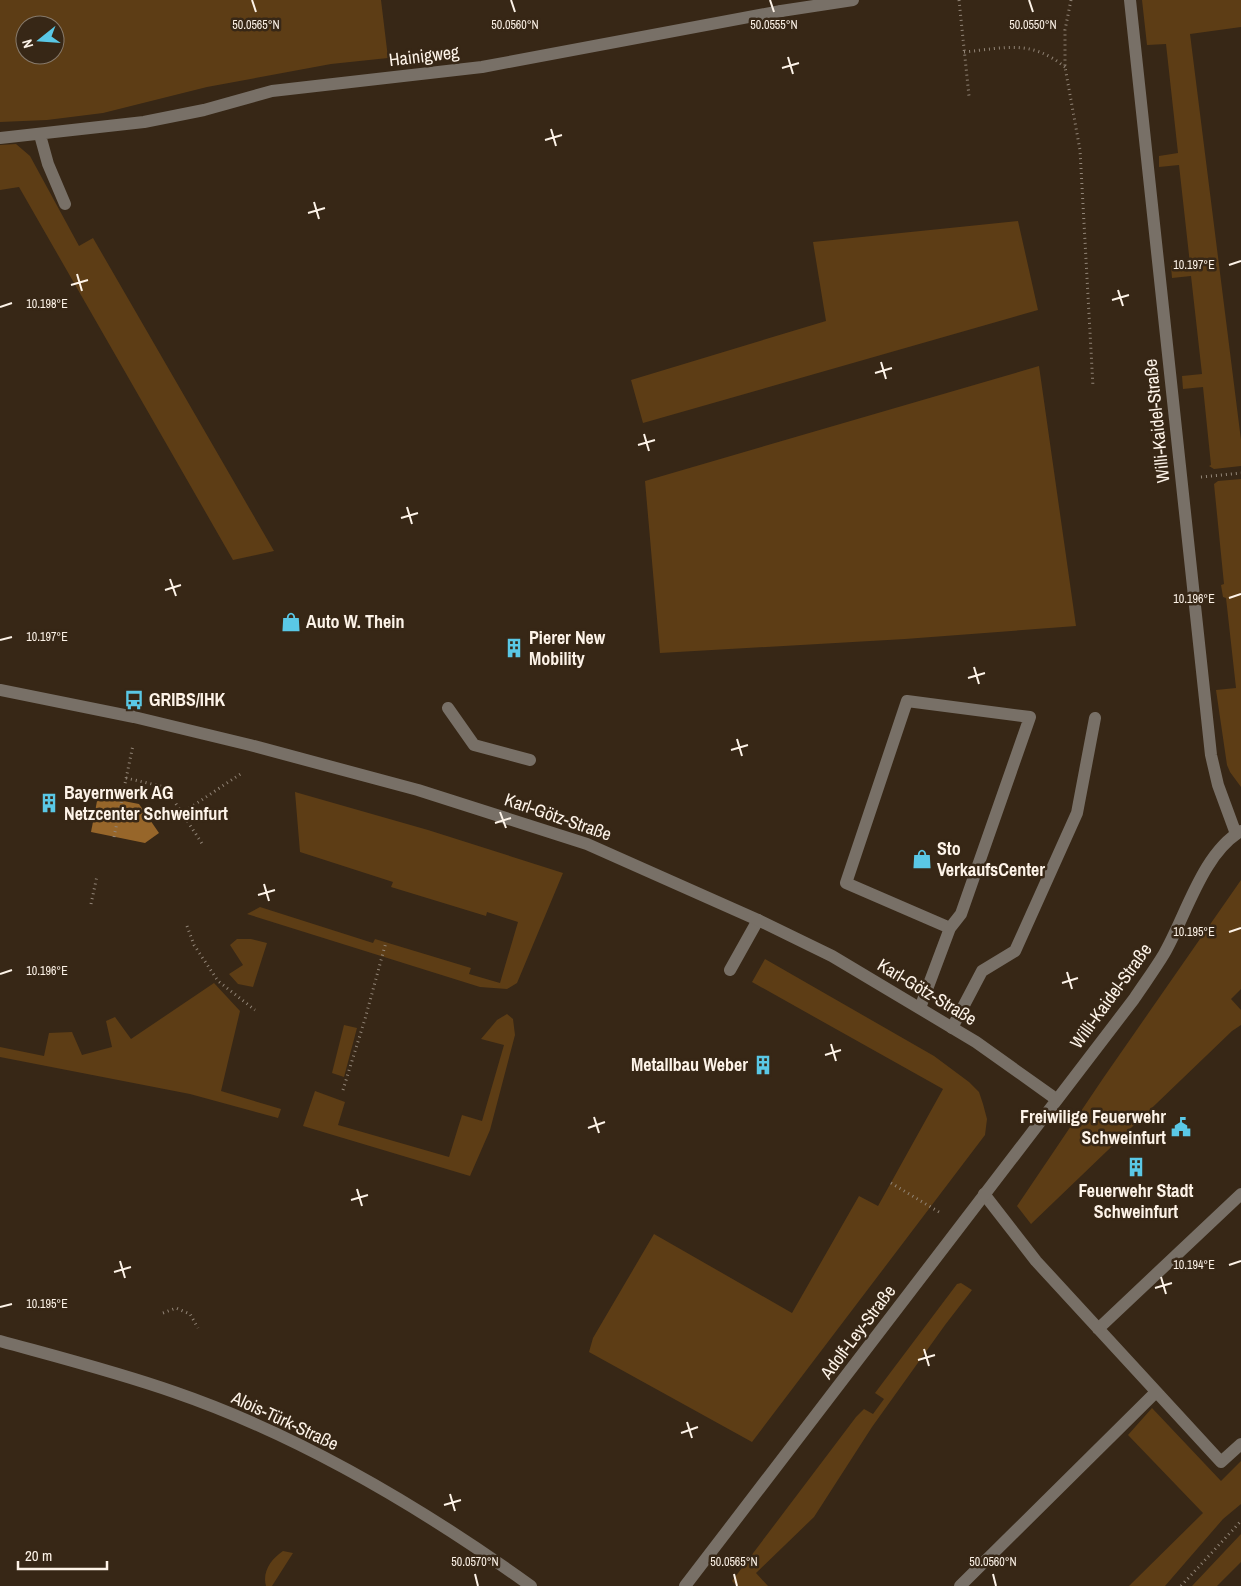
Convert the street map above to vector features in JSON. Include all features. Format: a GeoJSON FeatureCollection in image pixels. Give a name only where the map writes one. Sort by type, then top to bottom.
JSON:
{"type":"FeatureCollection","features":[{"type":"Feature","properties":{"kind":"street","name":"Hainigweg"},"geometry":{"type":"LineString","coordinates":[[0,138],[144,122],[204,110],[272,91],[482,67],[781,11],[852,0]]}},
{"type":"Feature","properties":{"kind":"street","name":"Willi-Kaidel-Straße"},"geometry":{"type":"LineString","coordinates":[[1056,1099],[1134,999],[1164,953],[1197,887],[1218,852],[1238,833],[1218,785],[1211,755],[1130,0]]}},
{"type":"Feature","properties":{"kind":"street"},"geometry":{"type":"LineString","coordinates":[[40,135],[48,164],[65,204]]}},
{"type":"Feature","properties":{"kind":"street","name":"Karl-Götz-Straße"},"geometry":{"type":"LineString","coordinates":[[0,690],[143,719],[418,790],[587,844],[758,920],[832,956],[976,1042],[1056,1099]]}},
{"type":"Feature","properties":{"kind":"street"},"geometry":{"type":"LineString","coordinates":[[920,1008],[950,928],[961,914],[1030,717],[907,701],[846,883],[950,928]]}},
{"type":"Feature","properties":{"kind":"street"},"geometry":{"type":"LineString","coordinates":[[448,708],[474,744],[530,760]]}},
{"type":"Feature","properties":{"kind":"street"},"geometry":{"type":"LineString","coordinates":[[952,1028],[982,971],[1014,952],[1077,813],[1095,718]]}},
{"type":"Feature","properties":{"kind":"street"},"geometry":{"type":"LineString","coordinates":[[730,970],[758,920]]}},
{"type":"Feature","properties":{"kind":"street","name":"Adolf-Ley-Straße"},"geometry":{"type":"LineString","coordinates":[[685,1586],[1056,1099]]}},
{"type":"Feature","properties":{"kind":"street"},"geometry":{"type":"LineString","coordinates":[[984,1194],[1036,1262],[1221,1462],[1241,1444]]}},
{"type":"Feature","properties":{"kind":"street"},"geometry":{"type":"LineString","coordinates":[[1098,1329],[1241,1194]]}},
{"type":"Feature","properties":{"kind":"street","name":"Alois-Türk-Straße"},"geometry":{"type":"LineString","coordinates":[[0,1341],[174,1392],[246,1421],[381,1488],[486,1554],[531,1586]]}},
{"type":"Feature","properties":{"kind":"street"},"geometry":{"type":"LineString","coordinates":[[960,1586],[1156,1392]]}},
{"type":"Feature","properties":{"kind":"path"},"geometry":{"type":"LineString","coordinates":[[959,0],[969,96]]}},
{"type":"Feature","properties":{"kind":"path"},"geometry":{"type":"LineString","coordinates":[[1071,0],[1065,30],[1065,67],[1080,150],[1093,387]]}},
{"type":"Feature","properties":{"kind":"path"},"geometry":{"type":"LineString","coordinates":[[964,52],[1031,48],[1048,54],[1065,67]]}},
{"type":"Feature","properties":{"kind":"path"},"geometry":{"type":"LineString","coordinates":[[1181,478],[1241,473]]}},
{"type":"Feature","properties":{"kind":"path"},"geometry":{"type":"LineString","coordinates":[[114,837],[133,745]]}},
{"type":"Feature","properties":{"kind":"path"},"geometry":{"type":"LineString","coordinates":[[182,813],[242,772]]}},
{"type":"Feature","properties":{"kind":"path"},"geometry":{"type":"LineString","coordinates":[[126,778],[165,788],[203,845]]}},
{"type":"Feature","properties":{"kind":"path"},"geometry":{"type":"LineString","coordinates":[[91,904],[97,876]]}},
{"type":"Feature","properties":{"kind":"path"},"geometry":{"type":"LineString","coordinates":[[187,926],[194,945],[218,981],[255,1010]]}},
{"type":"Feature","properties":{"kind":"path"},"geometry":{"type":"LineString","coordinates":[[342,1090],[365,1019],[386,942]]}},
{"type":"Feature","properties":{"kind":"path"},"geometry":{"type":"LineString","coordinates":[[891,1183],[939,1212]]}},
{"type":"Feature","properties":{"kind":"path"},"geometry":{"type":"LineString","coordinates":[[163,1313],[176,1308],[190,1314],[198,1328]]}},
{"type":"Feature","properties":{"kind":"path"},"geometry":{"type":"LineString","coordinates":[[1181,1586],[1241,1521]]}},
{"type":"Feature","properties":{"kind":"shaded area"},"geometry":{"type":"Polygon","coordinates":[[[0,0],[381,0],[388,58],[331,64],[207,87],[103,113],[47,120],[0,122],[0,0]]]}},
{"type":"Feature","properties":{"kind":"shaded area"},"geometry":{"type":"Polygon","coordinates":[[[1142,0],[1241,0],[1241,27],[1190,34],[1241,440],[1241,466],[1214,469],[1209,466],[1211,465],[1203,387],[1183,389],[1182,376],[1202,374],[1191,276],[1172,278],[1171,266],[1190,264],[1179,165],[1159,167],[1159,156],[1178,153],[1166,44],[1147,45],[1142,0]]]}},
{"type":"Feature","properties":{"kind":"shaded area"},"geometry":{"type":"Polygon","coordinates":[[[16,144],[30,156],[79,246],[93,238],[274,551],[233,560],[19,187],[0,190],[0,145],[16,144]]]}},
{"type":"Feature","properties":{"kind":"shaded area"},"geometry":{"type":"Polygon","coordinates":[[[1018,221],[1038,310],[643,423],[631,380],[826,321],[813,242],[1018,221]]]}},
{"type":"Feature","properties":{"kind":"shaded area"},"geometry":{"type":"Polygon","coordinates":[[[1039,366],[1076,626],[905,639],[660,653],[645,481],[1039,366]]]}},
{"type":"Feature","properties":{"kind":"shaded area"},"geometry":{"type":"Polygon","coordinates":[[[1241,479],[1241,787],[1227,765],[1216,690],[1236,688],[1226,598],[1223,597],[1221,585],[1224,584],[1214,484],[1218,481],[1241,479]]]}},
{"type":"Feature","properties":{"kind":"shaded area"},"geometry":{"type":"Polygon","coordinates":[[[295,792],[428,830],[563,873],[517,983],[507,989],[480,987],[247,914],[260,907],[373,943],[375,939],[471,968],[469,974],[500,983],[518,922],[487,912],[486,916],[391,887],[393,882],[300,852],[295,792]]]}},
{"type":"Feature","properties":{"kind":"shaded area"},"geometry":{"type":"Polygon","coordinates":[[[98,796],[139,804],[159,833],[145,843],[91,832],[98,796]]]}},
{"type":"Feature","properties":{"kind":"shaded area"},"geometry":{"type":"Polygon","coordinates":[[[1241,880],[1241,989],[1231,999],[1241,1010],[1241,1025],[1232,1031],[1031,1224],[1017,1206],[1241,880]]]}},
{"type":"Feature","properties":{"kind":"shaded area"},"geometry":{"type":"Polygon","coordinates":[[[237,939],[251,939],[267,943],[253,987],[238,984],[229,974],[243,965],[230,945],[237,939]]]}},
{"type":"Feature","properties":{"kind":"shaded area"},"geometry":{"type":"Polygon","coordinates":[[[765,959],[934,1056],[969,1082],[979,1092],[987,1119],[985,1135],[752,1442],[589,1352],[593,1338],[654,1234],[792,1313],[859,1196],[878,1206],[943,1089],[752,982],[765,959]]]}},
{"type":"Feature","properties":{"kind":"shaded area"},"geometry":{"type":"Polygon","coordinates":[[[214,983],[240,1011],[221,1091],[281,1109],[278,1118],[190,1094],[0,1057],[0,1047],[44,1056],[49,1033],[72,1032],[82,1055],[112,1047],[106,1021],[115,1017],[131,1039],[214,983]]]}},
{"type":"Feature","properties":{"kind":"shaded area"},"geometry":{"type":"Polygon","coordinates":[[[507,1014],[513,1019],[515,1035],[490,1130],[470,1176],[303,1126],[315,1091],[345,1102],[338,1125],[449,1157],[462,1115],[482,1121],[504,1045],[481,1039],[497,1020],[507,1014]]]}},
{"type":"Feature","properties":{"kind":"shaded area"},"geometry":{"type":"Polygon","coordinates":[[[344,1025],[357,1028],[344,1077],[332,1073],[344,1025]]]}},
{"type":"Feature","properties":{"kind":"shaded area"},"geometry":{"type":"Polygon","coordinates":[[[961,1283],[972,1290],[872,1427],[814,1517],[756,1573],[768,1586],[737,1586],[732,1581],[856,1417],[864,1409],[873,1414],[884,1399],[875,1393],[957,1284],[961,1283]]]}},
{"type":"Feature","properties":{"kind":"shaded area"},"geometry":{"type":"Polygon","coordinates":[[[1152,1408],[1221,1481],[1241,1461],[1241,1504],[1223,1519],[1165,1586],[1129,1586],[1203,1513],[1128,1435],[1152,1408]]]}},
{"type":"Feature","properties":{"kind":"shaded area"},"geometry":{"type":"Polygon","coordinates":[[[1241,1534],[1241,1562],[1217,1586],[1192,1586],[1241,1534]]]}},
{"type":"Feature","properties":{"kind":"shaded area"},"geometry":{"type":"Polygon","coordinates":[[[283,1551],[293,1553],[272,1586],[266,1586],[265,1576],[268,1566],[283,1551]]]}},
{"type":"Feature","properties":{"kind":"place","name":"Auto W. Thein"},"geometry":{"type":"Point","coordinates":[291,622]}},
{"type":"Feature","properties":{"kind":"place","name":"Pierer New Mobility"},"geometry":{"type":"Point","coordinates":[514,648]}},
{"type":"Feature","properties":{"kind":"place","name":"GRIBS/IHK"},"geometry":{"type":"Point","coordinates":[134,700]}},
{"type":"Feature","properties":{"kind":"place","name":"Bayernwerk AG Netzcenter Schweinfurt"},"geometry":{"type":"Point","coordinates":[49,803]}},
{"type":"Feature","properties":{"kind":"place","name":"Sto VerkaufsCenter"},"geometry":{"type":"Point","coordinates":[922,859]}},
{"type":"Feature","properties":{"kind":"place","name":"Metallbau Weber"},"geometry":{"type":"Point","coordinates":[763,1065]}},
{"type":"Feature","properties":{"kind":"place","name":"Freiwilige Feuerwehr Schweinfurt"},"geometry":{"type":"Point","coordinates":[1181,1127]}},
{"type":"Feature","properties":{"kind":"place","name":"Feuerwehr Stadt Schweinfurt"},"geometry":{"type":"Point","coordinates":[1136,1167]}}]}
